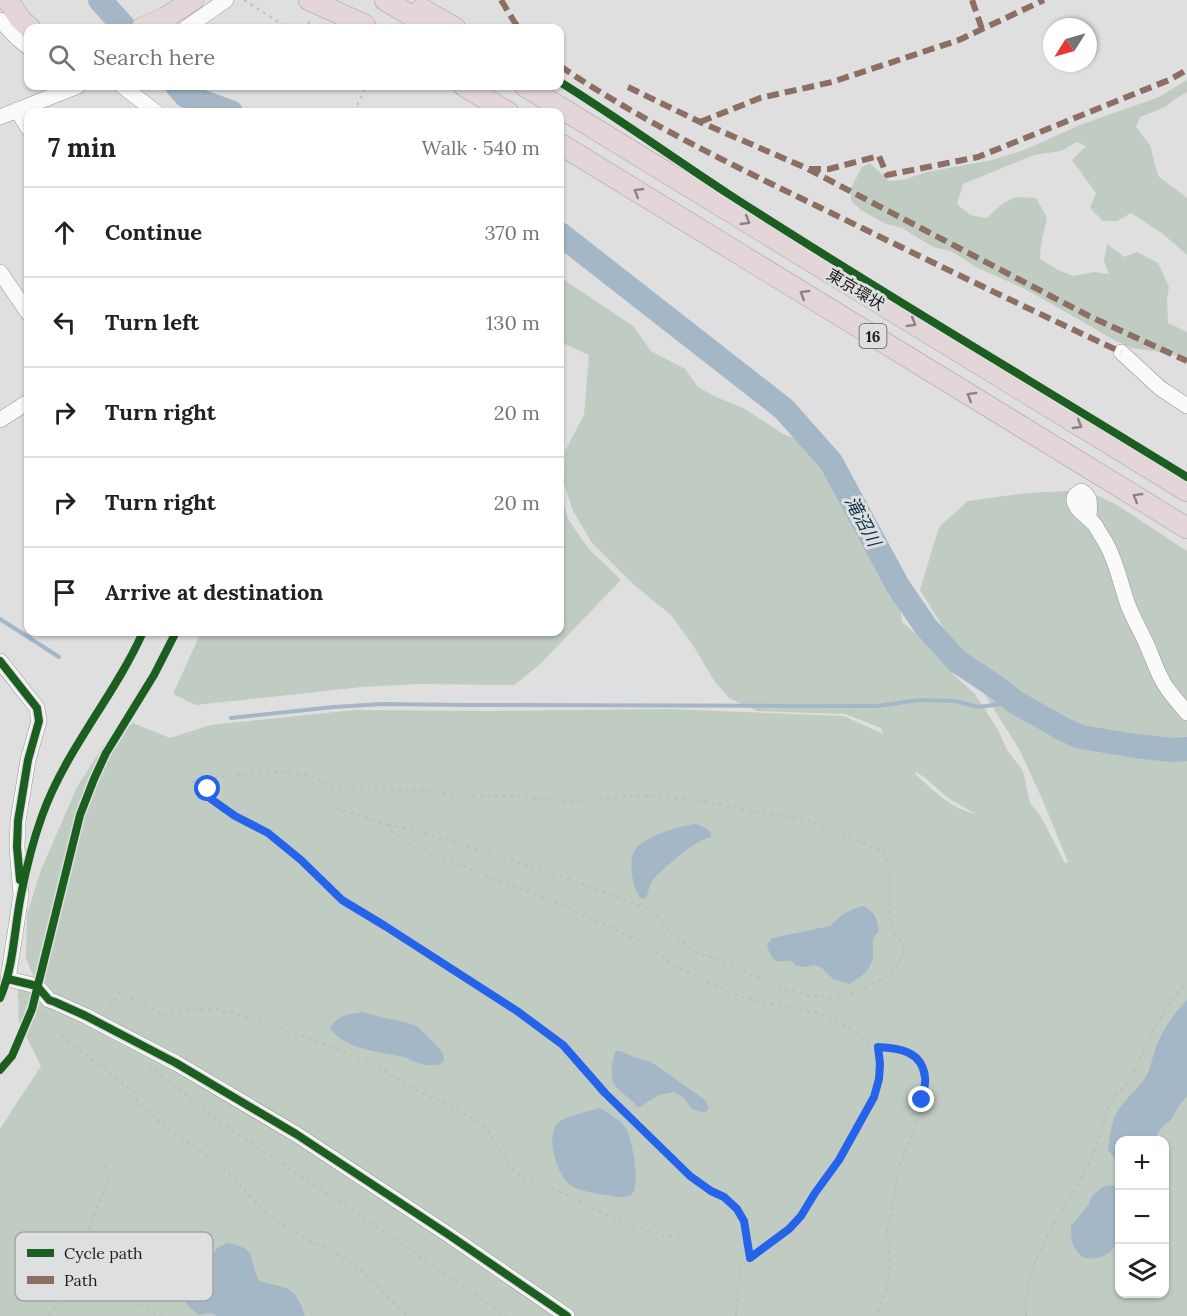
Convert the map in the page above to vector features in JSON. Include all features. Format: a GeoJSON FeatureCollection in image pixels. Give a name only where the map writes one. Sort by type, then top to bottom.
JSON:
{"type":"FeatureCollection","features":[{"type":"Feature","properties":{"kind":"highway"},"geometry":{"type":"LineString","coordinates":[[8,0],[26,24]]}},
{"type":"Feature","properties":{"kind":"highway"},"geometry":{"type":"LineString","coordinates":[[385,0],[445,24]]}},
{"type":"Feature","properties":{"kind":"highway"},"geometry":{"type":"LineString","coordinates":[[151,24],[165,18],[188,2]]}},
{"type":"Feature","properties":{"kind":"highway"},"geometry":{"type":"LineString","coordinates":[[316,5],[361,24]]}},
{"type":"Feature","properties":{"kind":"highway"},"geometry":{"type":"LineString","coordinates":[[471,90],[501,108]]}},
{"type":"Feature","properties":{"kind":"highway","name":"東京環状"},"geometry":{"type":"LineString","coordinates":[[531,90],[561,108]]}},
{"type":"Feature","properties":{"kind":"highway"},"geometry":{"type":"LineString","coordinates":[[553,90],[624,147]]}},
{"type":"Feature","properties":{"kind":"highway","name":"東京環状"},"geometry":{"type":"LineString","coordinates":[[564,110],[1187,491]]}},
{"type":"Feature","properties":{"kind":"highway","name":"東京環状"},"geometry":{"type":"LineString","coordinates":[[564,146],[1187,528]]}},
{"type":"Feature","properties":{"kind":"street"},"geometry":{"type":"LineString","coordinates":[[192,24],[226,0]]}},
{"type":"Feature","properties":{"kind":"street"},"geometry":{"type":"LineString","coordinates":[[0,20],[24,44]]}},
{"type":"Feature","properties":{"kind":"street"},"geometry":{"type":"LineString","coordinates":[[0,117],[68,90]]}},
{"type":"Feature","properties":{"kind":"street"},"geometry":{"type":"LineString","coordinates":[[127,90],[151,108]]}},
{"type":"Feature","properties":{"kind":"street"},"geometry":{"type":"LineString","coordinates":[[16,110],[24,122]]}},
{"type":"Feature","properties":{"kind":"street"},"geometry":{"type":"LineString","coordinates":[[0,272],[24,308]]}},
{"type":"Feature","properties":{"kind":"street"},"geometry":{"type":"LineString","coordinates":[[1121,352],[1160,388],[1187,406]]}},
{"type":"Feature","properties":{"kind":"street"},"geometry":{"type":"LineString","coordinates":[[0,420],[24,405]]}},
{"type":"Feature","properties":{"kind":"street"},"geometry":{"type":"LineString","coordinates":[[1089,519],[1114,560],[1129,608],[1155,666],[1167,688],[1187,713]]}},
{"type":"Feature","properties":{"kind":"street"},"geometry":{"type":"LineString","coordinates":[[0,661],[38,708],[39,721],[28,760],[18,821],[17,847],[21,895],[8,979],[37,986],[49,1000],[86,1016],[176,1063],[296,1134],[567,1316]]}},
{"type":"Feature","properties":{"kind":"path"},"geometry":{"type":"LineString","coordinates":[[244,0],[282,24]]}},
{"type":"Feature","properties":{"kind":"path"},"geometry":{"type":"LineString","coordinates":[[304,24],[316,5]]}},
{"type":"Feature","properties":{"kind":"path"},"geometry":{"type":"LineString","coordinates":[[356,108],[364,90]]}},
{"type":"Feature","properties":{"kind":"path"},"geometry":{"type":"LineString","coordinates":[[192,782],[216,777],[277,772],[314,777],[336,789],[419,790],[459,795],[568,801],[618,796],[654,796],[702,801],[807,820],[883,851],[890,874],[890,922],[893,932],[904,948],[903,956],[895,968],[883,979],[848,995],[830,998],[786,990],[720,960],[698,953],[672,934],[648,909],[566,878],[336,808]]}},
{"type":"Feature","properties":{"kind":"path"},"geometry":{"type":"LineString","coordinates":[[216,777],[208,789],[211,799],[235,816],[268,833],[301,860],[342,900],[517,1011],[563,1045],[605,1093],[690,1176],[724,1197],[737,1209],[744,1221],[750,1258]]}},
{"type":"Feature","properties":{"kind":"path"},"geometry":{"type":"LineString","coordinates":[[387,825],[394,834],[421,850],[553,901],[650,947],[673,965],[713,985],[739,996],[818,1013],[848,1027],[869,1043],[878,1047],[902,1049],[917,1059],[922,1065],[925,1080],[920,1113],[900,1165],[887,1226],[890,1266],[877,1316]]}},
{"type":"Feature","properties":{"kind":"path"},"geometry":{"type":"LineString","coordinates":[[8,979],[14,993],[44,1016],[65,1039],[133,1091],[137,1101],[158,1120],[226,1171],[263,1209],[302,1236],[356,1266],[409,1316]]}},
{"type":"Feature","properties":{"kind":"path"},"geometry":{"type":"LineString","coordinates":[[1026,1316],[1025,1307],[1035,1261],[1046,1237],[1092,1158],[1106,1112],[1115,1096],[1134,1072],[1147,1042],[1171,1000],[1187,981]]}},
{"type":"Feature","properties":{"kind":"path"},"geometry":{"type":"LineString","coordinates":[[28,1019],[37,986]]}},
{"type":"Feature","properties":{"kind":"path"},"geometry":{"type":"LineString","coordinates":[[111,1007],[119,992],[163,1015],[182,1010],[218,1010],[250,1018],[335,1048],[379,1067],[416,1090],[473,1119],[487,1130],[514,1171],[526,1179],[573,1197],[619,1221],[660,1235],[690,1238]]}},
{"type":"Feature","properties":{"kind":"path"},"geometry":{"type":"LineString","coordinates":[[736,1316],[741,1271],[745,1262],[789,1229],[801,1216],[839,1160],[874,1097],[879,1079],[878,1047]]}},
{"type":"Feature","properties":{"kind":"path"},"geometry":{"type":"LineString","coordinates":[[146,1064],[223,1124],[507,1316]]}},
{"type":"Feature","properties":{"kind":"path"},"geometry":{"type":"LineString","coordinates":[[88,1232],[110,1175],[102,1164]]}},
{"type":"Feature","properties":{"kind":"path"},"geometry":{"type":"LineString","coordinates":[[49,1316],[61,1301]]}},
{"type":"Feature","properties":{"kind":"path"},"geometry":{"type":"LineString","coordinates":[[134,1301],[160,1316]]}},
{"type":"Feature","properties":{"kind":"shaded area"},"geometry":{"type":"Polygon","coordinates":[[[1187,80],[1187,92],[1165,107],[1140,117],[1136,127],[1150,145],[1158,176],[1187,198],[1187,255],[1163,234],[1131,213],[1117,221],[1103,221],[1090,208],[1096,193],[1072,160],[1086,146],[1077,142],[1061,151],[1034,155],[963,184],[957,204],[970,215],[987,218],[1002,204],[1016,197],[1036,198],[1047,218],[1040,259],[1074,276],[1094,272],[1109,274],[1104,261],[1107,244],[1124,257],[1137,252],[1158,263],[1169,287],[1168,323],[1187,332],[1187,358],[1132,348],[1116,341],[1023,288],[976,267],[951,251],[933,247],[902,228],[886,224],[861,210],[851,201],[851,188],[862,167],[870,163],[889,181],[903,180],[927,172],[992,160],[1024,150],[1080,125],[1159,97],[1187,80]]]}},
{"type":"Feature","properties":{"kind":"shaded area"},"geometry":{"type":"Polygon","coordinates":[[[564,280],[633,326],[651,351],[685,369],[698,387],[745,409],[783,434],[806,443],[863,536],[900,606],[902,622],[975,694],[998,730],[1007,750],[1023,771],[1030,803],[1040,815],[1065,863],[1068,862],[1020,751],[920,590],[939,527],[968,501],[1028,493],[1086,490],[1117,505],[1187,551],[1187,1316],[0,1316],[0,1129],[41,1066],[19,1022],[18,989],[37,985],[26,958],[27,914],[41,870],[77,787],[108,739],[133,723],[170,738],[211,725],[354,710],[668,709],[844,716],[883,734],[881,728],[845,714],[757,711],[729,698],[715,682],[672,616],[632,583],[592,543],[573,511],[564,483],[565,451],[584,415],[589,355],[564,344],[564,280]],[[916,772],[915,774],[943,798],[958,808],[976,814],[948,798],[916,772]]]}},
{"type":"Feature","properties":{"kind":"shaded area"},"geometry":{"type":"Polygon","coordinates":[[[564,506],[568,519],[588,548],[621,580],[538,666],[514,685],[417,684],[362,687],[196,705],[173,694],[199,636],[564,636],[564,506]]]}},
{"type":"Feature","properties":{"kind":"water"},"geometry":{"type":"Polygon","coordinates":[[[696,824],[711,832],[711,837],[700,841],[673,860],[652,881],[645,899],[640,898],[631,870],[634,852],[652,837],[696,824]]]}},
{"type":"Feature","properties":{"kind":"water"},"geometry":{"type":"Polygon","coordinates":[[[863,906],[875,916],[879,931],[873,940],[869,968],[862,976],[849,984],[833,979],[822,968],[814,965],[797,966],[790,960],[777,961],[770,954],[767,945],[772,938],[830,926],[842,915],[863,906]]]}},
{"type":"Feature","properties":{"kind":"water"},"geometry":{"type":"Polygon","coordinates":[[[1187,1000],[1187,1096],[1157,1136],[1115,1136],[1115,1160],[1108,1149],[1114,1118],[1145,1078],[1157,1044],[1172,1017],[1187,1000]]]}},
{"type":"Feature","properties":{"kind":"water"},"geometry":{"type":"Polygon","coordinates":[[[363,1012],[417,1026],[438,1047],[444,1060],[441,1064],[427,1065],[404,1057],[364,1049],[346,1042],[330,1029],[340,1018],[363,1012]]]}},
{"type":"Feature","properties":{"kind":"water"},"geometry":{"type":"Polygon","coordinates":[[[616,1051],[651,1062],[704,1099],[709,1108],[704,1113],[692,1109],[683,1097],[674,1092],[659,1095],[638,1108],[614,1084],[612,1070],[616,1051]]]}},
{"type":"Feature","properties":{"kind":"water"},"geometry":{"type":"Polygon","coordinates":[[[599,1108],[620,1122],[628,1132],[636,1174],[635,1188],[631,1195],[611,1196],[575,1188],[566,1181],[557,1164],[553,1136],[559,1122],[599,1108]]]}},
{"type":"Feature","properties":{"kind":"water"},"geometry":{"type":"Polygon","coordinates":[[[1108,1185],[1115,1186],[1115,1246],[1103,1256],[1084,1258],[1073,1244],[1071,1226],[1089,1204],[1092,1196],[1108,1185]]]}},
{"type":"Feature","properties":{"kind":"water"},"geometry":{"type":"Polygon","coordinates":[[[227,1243],[248,1251],[259,1281],[283,1287],[293,1293],[298,1298],[305,1316],[217,1316],[210,1313],[200,1315],[192,1310],[185,1301],[213,1301],[213,1255],[217,1248],[227,1243]]]}},
{"type":"Feature","properties":{"kind":"waterway","name":"滝沼川"},"geometry":{"type":"LineString","coordinates":[[100,0],[121,24]]}},
{"type":"Feature","properties":{"kind":"waterway","name":"滝沼川"},"geometry":{"type":"LineString","coordinates":[[181,90],[186,96],[220,108]]}},
{"type":"Feature","properties":{"kind":"waterway","name":"滝沼川"},"geometry":{"type":"LineString","coordinates":[[564,237],[784,409],[831,462],[898,586],[926,627],[957,661],[1015,702],[1081,737],[1135,746],[1172,750],[1187,749]]}},
{"type":"Feature","properties":{"kind":"waterway"},"geometry":{"type":"LineString","coordinates":[[0,619],[24,634]]}},
{"type":"Feature","properties":{"kind":"waterway"},"geometry":{"type":"LineString","coordinates":[[26,636],[59,657]]}},
{"type":"Feature","properties":{"kind":"waterway"},"geometry":{"type":"LineString","coordinates":[[231,718],[382,704],[877,706],[919,700],[955,701],[979,707],[1015,702]]}},
{"type":"Feature","properties":{"kind":"marked path"},"geometry":{"type":"LineString","coordinates":[[501,0],[516,24]]}},
{"type":"Feature","properties":{"kind":"marked path"},"geometry":{"type":"LineString","coordinates":[[972,0],[982,29]]}},
{"type":"Feature","properties":{"kind":"marked path"},"geometry":{"type":"LineString","coordinates":[[700,122],[760,98],[832,82],[959,40],[1044,0]]}},
{"type":"Feature","properties":{"kind":"marked path"},"geometry":{"type":"LineString","coordinates":[[564,69],[622,105],[719,158],[1121,352]]}},
{"type":"Feature","properties":{"kind":"marked path"},"geometry":{"type":"LineString","coordinates":[[809,169],[829,169],[879,156],[887,175],[978,157],[1169,80],[1187,70]]}},
{"type":"Feature","properties":{"kind":"marked path"},"geometry":{"type":"LineString","coordinates":[[628,87],[700,122],[806,168],[1089,316],[1187,361]]}},
{"type":"Feature","properties":{"kind":"cycle path"},"geometry":{"type":"LineString","coordinates":[[564,85],[786,231],[1187,477]]}},
{"type":"Feature","properties":{"kind":"cycle path"},"geometry":{"type":"LineString","coordinates":[[0,998],[11,961],[25,875],[42,816],[64,769],[119,678],[141,636]]}},
{"type":"Feature","properties":{"kind":"cycle path"},"geometry":{"type":"LineString","coordinates":[[0,1070],[12,1056],[32,1009],[80,815],[94,779],[106,753],[154,675],[174,636]]}},
{"type":"Feature","properties":{"kind":"cycle path"},"geometry":{"type":"LineString","coordinates":[[0,661],[37,708],[39,721],[28,760],[18,821],[17,847],[20,880]]}},
{"type":"Feature","properties":{"kind":"cycle path"},"geometry":{"type":"LineString","coordinates":[[8,979],[37,986],[49,1000],[86,1016],[176,1063],[296,1134],[567,1316]]}},
{"type":"Feature","properties":{"kind":"route"},"geometry":{"type":"LineString","coordinates":[[208,789],[211,799],[235,816],[268,833],[301,860],[342,900],[517,1011],[563,1045],[605,1093],[690,1176],[724,1197],[737,1209],[744,1221],[750,1258],[789,1229],[801,1216],[839,1160],[874,1097],[879,1079],[878,1047],[902,1049],[911,1053],[922,1065],[925,1074],[922,1100]]}}]}
